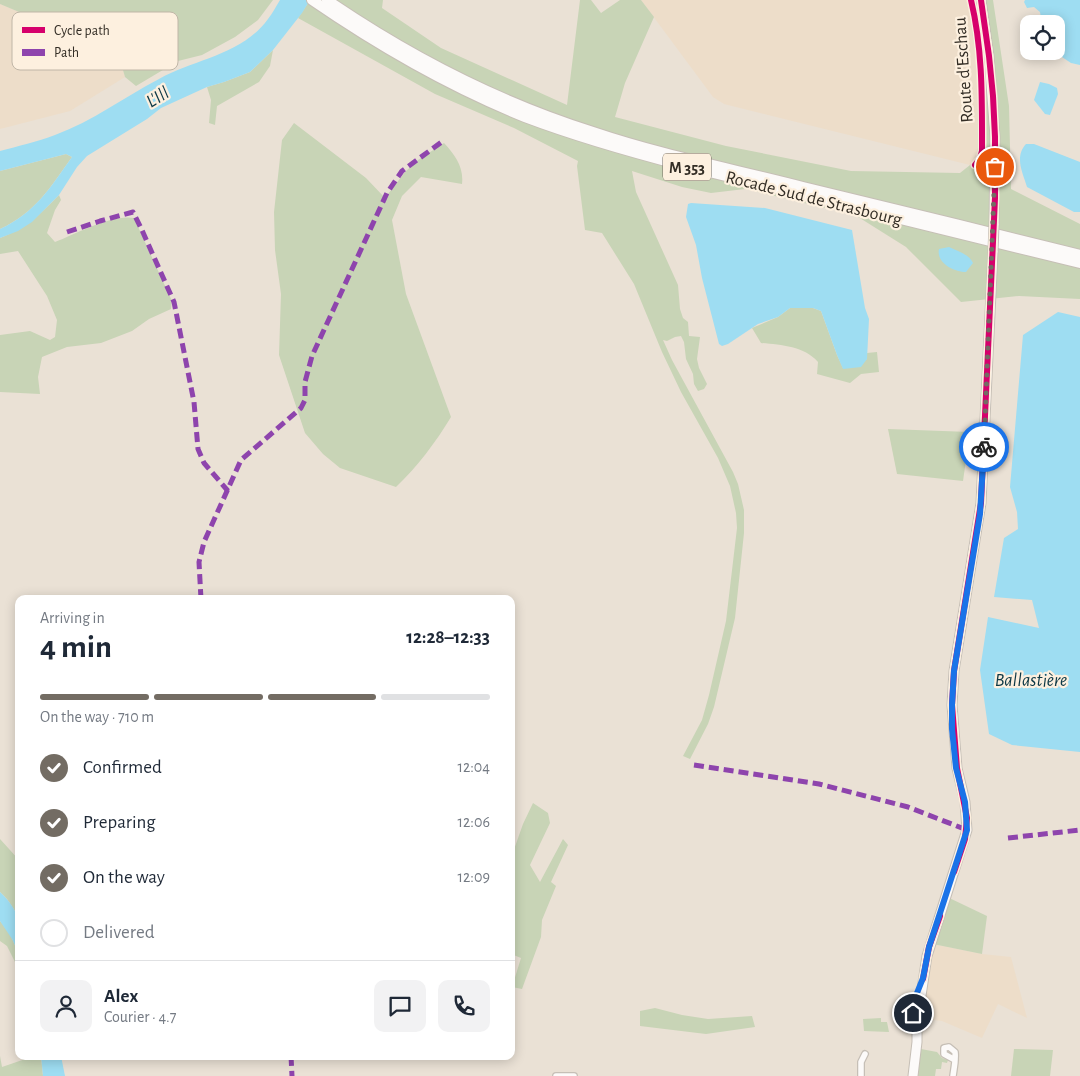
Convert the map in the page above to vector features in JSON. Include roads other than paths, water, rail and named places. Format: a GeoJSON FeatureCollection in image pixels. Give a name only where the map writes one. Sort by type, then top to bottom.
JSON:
{"type":"FeatureCollection","features":[{"type":"Feature","properties":{"kind":"highway","name":"Rocade Sud de Strasbourg"},"geometry":{"type":"LineString","coordinates":[[319,1],[454,76],[527,109],[593,133],[704,163],[1080,255]]}},
{"type":"Feature","properties":{"kind":"highway","name":"Rocade Sud de Strasbourg"},"geometry":{"type":"LineString","coordinates":[[319,1],[366,36],[421,68],[471,93],[567,132],[625,151],[1080,263]]}},
{"type":"Feature","properties":{"kind":"main road","name":"Route d'Eschau"},"geometry":{"type":"LineString","coordinates":[[913,1076],[917,1022],[929,947],[967,830],[965,802],[956,768],[952,729],[952,705],[954,671],[981,503],[994,225],[994,120],[989,56],[981,3]]}},
{"type":"Feature","properties":{"kind":"street","name":"Route d'Eschau"},"geometry":{"type":"LineString","coordinates":[[971,0],[976,20],[982,85],[982,151],[980,159],[974,165]]}},
{"type":"Feature","properties":{"kind":"street"},"geometry":{"type":"LineString","coordinates":[[861,1076],[861,1062],[865,1054]]}},
{"type":"Feature","properties":{"kind":"street"},"geometry":{"type":"LineString","coordinates":[[953,1076],[955,1060]]}},
{"type":"Feature","properties":{"kind":"street"},"geometry":{"type":"LineString","coordinates":[[556,1076],[574,1076]]}},
{"type":"Feature","properties":{"kind":"water","name":"L'Ill"},"geometry":{"type":"Polygon","coordinates":[[[280,0],[310,0],[273,50],[250,72],[207,87],[161,108],[147,119],[87,156],[77,167],[59,195],[32,222],[18,231],[0,238],[0,229],[23,215],[41,199],[72,157],[66,154],[0,171],[0,151],[41,140],[69,129],[173,72],[232,49],[257,31],[270,17],[280,0]]]}},
{"type":"Feature","properties":{"kind":"water"},"geometry":{"type":"Polygon","coordinates":[[[1025,0],[1080,0],[1080,65],[1065,59],[1065,15],[1040,15],[1040,12],[1034,7],[1027,8],[1025,0]]]}},
{"type":"Feature","properties":{"kind":"water"},"geometry":{"type":"Polygon","coordinates":[[[1040,82],[1057,88],[1058,94],[1050,115],[1045,114],[1034,100],[1040,82]]]}},
{"type":"Feature","properties":{"kind":"water"},"geometry":{"type":"Polygon","coordinates":[[[1026,144],[1034,144],[1080,162],[1080,212],[1074,212],[1027,187],[1020,160],[1022,149],[1026,144]]]}},
{"type":"Feature","properties":{"kind":"water"},"geometry":{"type":"Polygon","coordinates":[[[688,204],[765,208],[852,230],[865,308],[869,319],[867,359],[861,367],[843,369],[821,311],[813,308],[790,308],[778,317],[758,324],[728,344],[722,346],[719,344],[702,278],[696,245],[686,217],[688,204]]]}},
{"type":"Feature","properties":{"kind":"water"},"geometry":{"type":"Polygon","coordinates":[[[949,247],[969,257],[973,263],[966,272],[947,266],[940,258],[939,249],[949,247]]]}},
{"type":"Feature","properties":{"kind":"water","name":"Ballastière"},"geometry":{"type":"Polygon","coordinates":[[[1058,312],[1080,317],[1080,752],[1012,745],[989,734],[980,670],[988,617],[1039,628],[1032,600],[994,597],[1004,538],[1018,529],[1017,512],[1010,487],[1023,335],[1058,312]]]}},
{"type":"Feature","properties":{"kind":"water"},"geometry":{"type":"Polygon","coordinates":[[[0,892],[15,912],[15,945],[0,921],[0,892]]]}},
{"type":"Feature","properties":{"kind":"water"},"geometry":{"type":"Polygon","coordinates":[[[41,1060],[62,1060],[65,1076],[43,1076],[41,1060]]]}}]}
